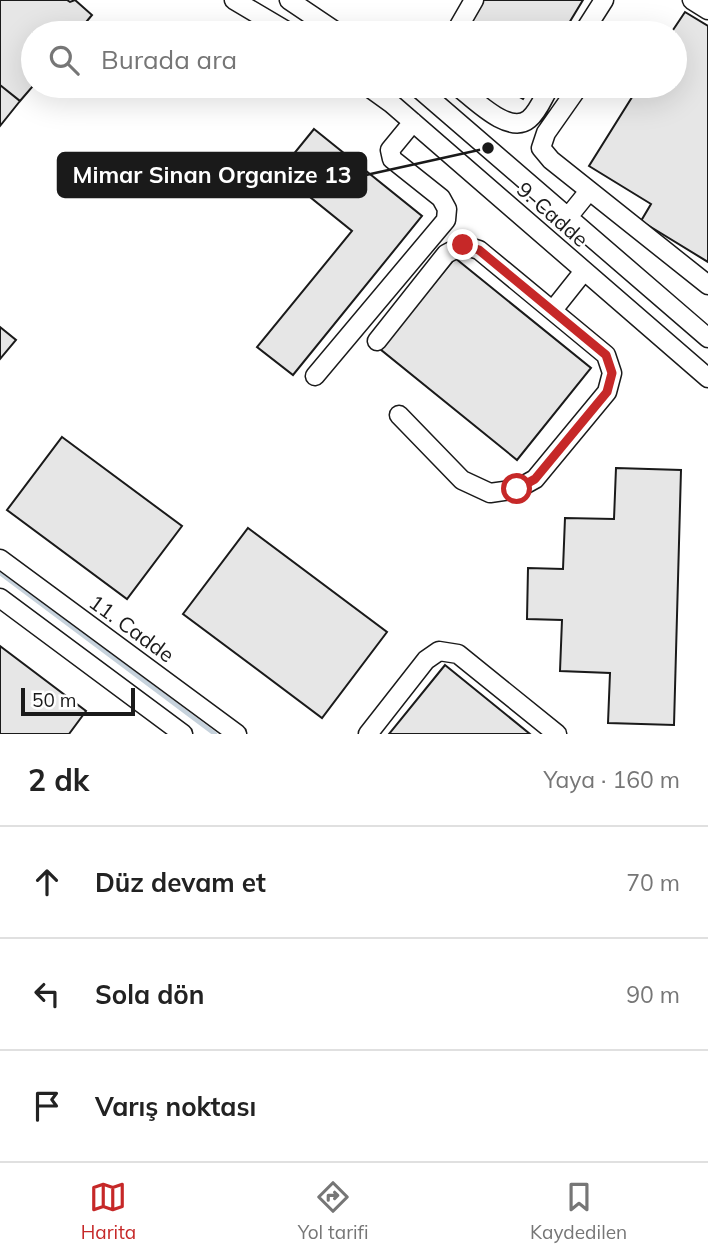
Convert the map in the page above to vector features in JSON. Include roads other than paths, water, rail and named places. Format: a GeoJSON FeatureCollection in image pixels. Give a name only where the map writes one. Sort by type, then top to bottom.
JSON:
{"type":"FeatureCollection","features":[{"type":"Feature","properties":{"kind":"lane"},"geometry":{"type":"LineString","coordinates":[[234,0],[270,21]]}},
{"type":"Feature","properties":{"kind":"lane"},"geometry":{"type":"LineString","coordinates":[[289,0],[320,21]]}},
{"type":"Feature","properties":{"kind":"lane"},"geometry":{"type":"LineString","coordinates":[[462,21],[474,0]]}},
{"type":"Feature","properties":{"kind":"lane"},"geometry":{"type":"LineString","coordinates":[[591,21],[604,0]]}},
{"type":"Feature","properties":{"kind":"lane"},"geometry":{"type":"LineString","coordinates":[[692,0],[708,10]]}},
{"type":"Feature","properties":{"kind":"lane","name":"9. Cadde"},"geometry":{"type":"LineString","coordinates":[[382,98],[708,377]]}},
{"type":"Feature","properties":{"kind":"lane","name":"9. Cadde"},"geometry":{"type":"LineString","coordinates":[[431,98],[708,338]]}},
{"type":"Feature","properties":{"kind":"lane"},"geometry":{"type":"LineString","coordinates":[[472,98],[497,118],[520,124],[530,119],[543,98]]}},
{"type":"Feature","properties":{"kind":"lane"},"geometry":{"type":"LineString","coordinates":[[571,98],[546,133],[541,148],[551,160],[708,285]]}},
{"type":"Feature","properties":{"kind":"lane"},"geometry":{"type":"LineString","coordinates":[[479,140],[497,118]]}},
{"type":"Feature","properties":{"kind":"lane"},"geometry":{"type":"LineString","coordinates":[[315,376],[446,220],[447,209],[441,198],[392,159],[390,150],[413,122]]}},
{"type":"Feature","properties":{"kind":"lane"},"geometry":{"type":"LineString","coordinates":[[568,217],[589,191]]}},
{"type":"Feature","properties":{"kind":"lane"},"geometry":{"type":"LineString","coordinates":[[377,341],[446,254],[463,245],[479,250],[606,355],[612,373],[607,392],[535,479],[517,489],[490,493],[462,480],[399,415]]}},
{"type":"Feature","properties":{"kind":"lane"},"geometry":{"type":"LineString","coordinates":[[553,310],[584,271]]}},
{"type":"Feature","properties":{"kind":"lane","name":"11. Cadde"},"geometry":{"type":"LineString","coordinates":[[0,559],[237,734]]}},
{"type":"Feature","properties":{"kind":"lane"},"geometry":{"type":"LineString","coordinates":[[0,598],[183,734]]}},
{"type":"Feature","properties":{"kind":"lane"},"geometry":{"type":"LineString","coordinates":[[368,734],[426,660],[439,651],[458,654],[557,734]]}},
{"type":"Feature","properties":{"kind":"waterway"},"geometry":{"type":"LineString","coordinates":[[0,573],[215,734]]}},
{"type":"Feature","properties":{"kind":"place","name":"Mimar Sinan Organize 13"},"geometry":{"type":"Point","coordinates":[488,148]}}]}
